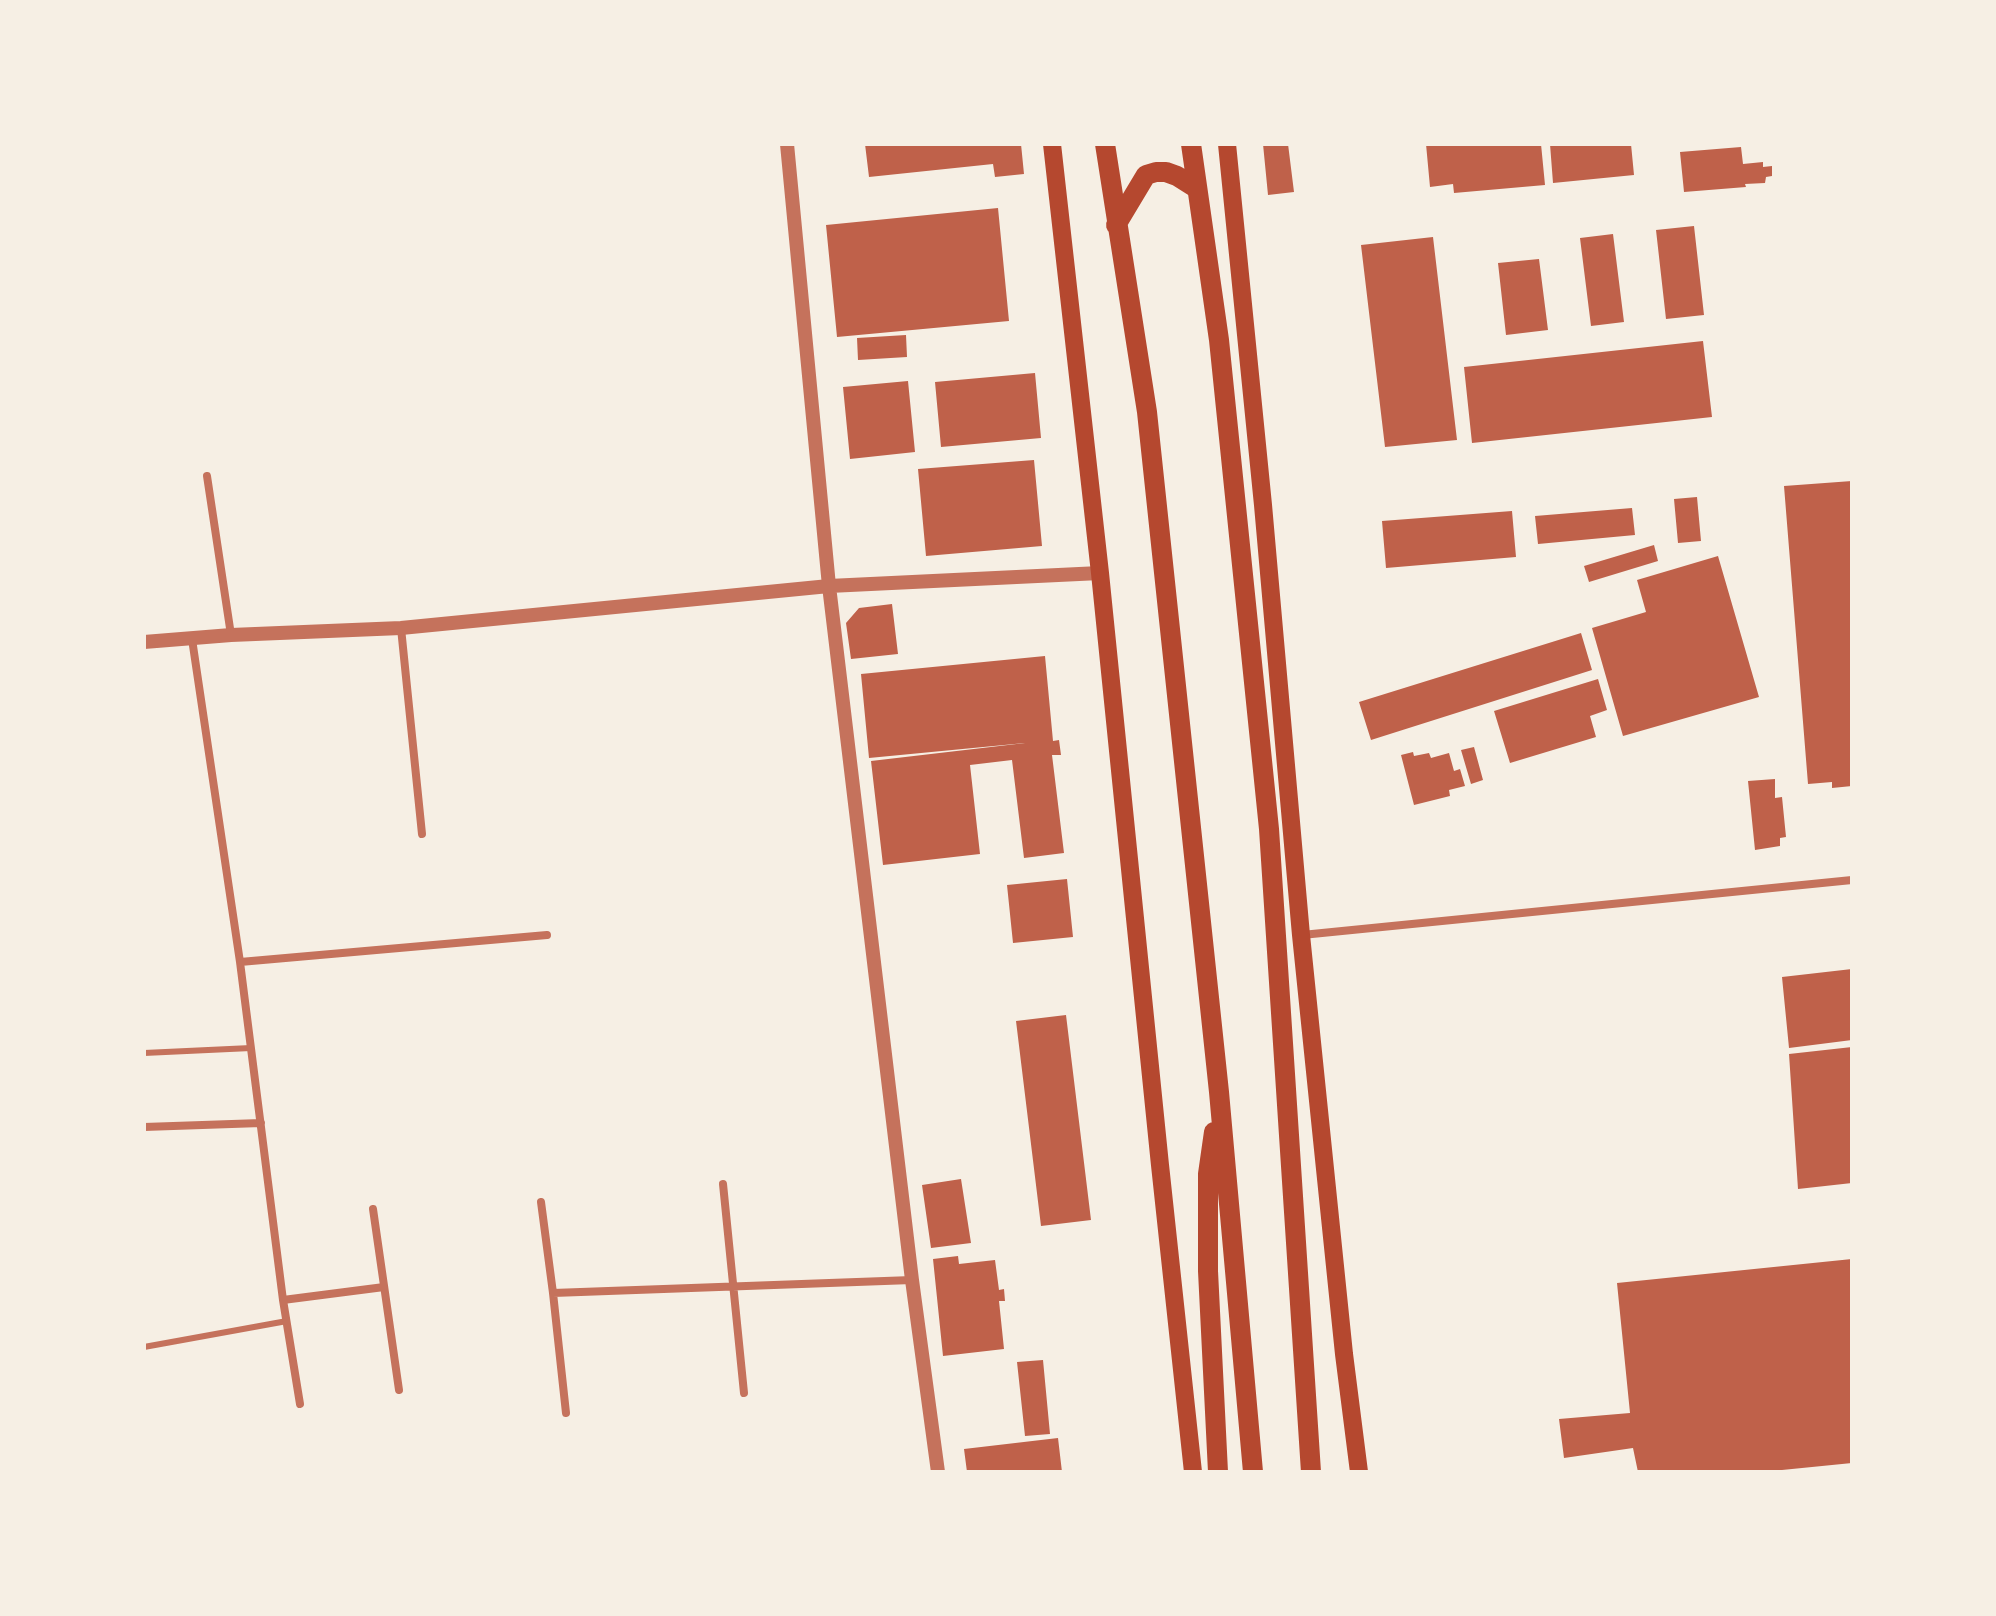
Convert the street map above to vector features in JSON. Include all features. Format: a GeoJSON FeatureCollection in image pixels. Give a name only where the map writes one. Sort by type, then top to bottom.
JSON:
{"type":"FeatureCollection","features":[{"type":"Feature","properties":{"kind":"highway"},"geometry":{"type":"LineString","coordinates":[[1105,144],[1147,412],[1219,1092],[1253,1472]]}},
{"type":"Feature","properties":{"kind":"highway"},"geometry":{"type":"LineString","coordinates":[[1191,144],[1219,340],[1269,829],[1311,1472]]}},
{"type":"Feature","properties":{"kind":"highway"},"geometry":{"type":"LineString","coordinates":[[1116,225],[1146,175],[1166,172],[1196,188]]}},
{"type":"Feature","properties":{"kind":"highway"},"geometry":{"type":"LineString","coordinates":[[1218,1472],[1208,1271],[1208,1174],[1219,1092]]}},
{"type":"Feature","properties":{"kind":"main road"},"geometry":{"type":"LineString","coordinates":[[1052,144],[1100,573],[1193,1472]]}},
{"type":"Feature","properties":{"kind":"main road"},"geometry":{"type":"LineString","coordinates":[[1227,144],[1301,935],[1359,1472]]}},
{"type":"Feature","properties":{"kind":"street"},"geometry":{"type":"LineString","coordinates":[[787,144],[829,586],[938,1472]]}},
{"type":"Feature","properties":{"kind":"street"},"geometry":{"type":"LineString","coordinates":[[207,476],[231,635]]}},
{"type":"Feature","properties":{"kind":"street"},"geometry":{"type":"LineString","coordinates":[[144,642],[401,628],[829,586],[1100,573]]}},
{"type":"Feature","properties":{"kind":"street"},"geometry":{"type":"LineString","coordinates":[[401,628],[422,834]]}},
{"type":"Feature","properties":{"kind":"street"},"geometry":{"type":"LineString","coordinates":[[192,639],[300,1404]]}},
{"type":"Feature","properties":{"kind":"street"},"geometry":{"type":"LineString","coordinates":[[1301,935],[1852,880]]}},
{"type":"Feature","properties":{"kind":"street"},"geometry":{"type":"LineString","coordinates":[[240,962],[547,935]]}},
{"type":"Feature","properties":{"kind":"street"},"geometry":{"type":"LineString","coordinates":[[144,1127],[261,1123]]}},
{"type":"Feature","properties":{"kind":"street"},"geometry":{"type":"LineString","coordinates":[[723,1184],[744,1393]]}},
{"type":"Feature","properties":{"kind":"street"},"geometry":{"type":"LineString","coordinates":[[541,1202],[566,1413]]}},
{"type":"Feature","properties":{"kind":"street"},"geometry":{"type":"LineString","coordinates":[[373,1209],[399,1390]]}},
{"type":"Feature","properties":{"kind":"street"},"geometry":{"type":"LineString","coordinates":[[553,1293],[912,1280]]}},
{"type":"Feature","properties":{"kind":"street"},"geometry":{"type":"LineString","coordinates":[[283,1300],[384,1287]]}},
{"type":"Feature","properties":{"kind":"lane"},"geometry":{"type":"LineString","coordinates":[[144,1053],[251,1048]]}},
{"type":"Feature","properties":{"kind":"lane"},"geometry":{"type":"LineString","coordinates":[[144,1347],[287,1321]]}},
{"type":"Feature","properties":{"kind":"building"},"geometry":{"type":"Polygon","coordinates":[[[865,144],[1021,144],[1024,174],[995,177],[993,164],[869,177],[865,144]]]}},
{"type":"Feature","properties":{"kind":"building"},"geometry":{"type":"Polygon","coordinates":[[[1263,144],[1288,144],[1294,192],[1268,195],[1263,144]]]}},
{"type":"Feature","properties":{"kind":"building"},"geometry":{"type":"Polygon","coordinates":[[[1426,144],[1541,144],[1545,185],[1454,193],[1453,184],[1430,187],[1426,144]]]}},
{"type":"Feature","properties":{"kind":"building"},"geometry":{"type":"Polygon","coordinates":[[[1550,144],[1631,144],[1634,175],[1553,183],[1550,144]]]}},
{"type":"Feature","properties":{"kind":"building"},"geometry":{"type":"Polygon","coordinates":[[[1741,147],[1743,164],[1763,162],[1763,167],[1772,166],[1772,176],[1766,177],[1765,183],[1684,192],[1680,152],[1741,147]]]}},
{"type":"Feature","properties":{"kind":"building"},"geometry":{"type":"Polygon","coordinates":[[[998,208],[1009,321],[837,337],[826,225],[998,208]]]}},
{"type":"Feature","properties":{"kind":"building"},"geometry":{"type":"Polygon","coordinates":[[[1694,226],[1704,315],[1666,319],[1656,230],[1694,226]]]}},
{"type":"Feature","properties":{"kind":"building"},"geometry":{"type":"Polygon","coordinates":[[[1613,234],[1624,322],[1591,326],[1580,238],[1613,234]]]}},
{"type":"Feature","properties":{"kind":"building"},"geometry":{"type":"Polygon","coordinates":[[[1433,237],[1457,440],[1385,447],[1361,245],[1433,237]]]}},
{"type":"Feature","properties":{"kind":"building"},"geometry":{"type":"Polygon","coordinates":[[[1539,259],[1548,330],[1506,335],[1498,263],[1539,259]]]}},
{"type":"Feature","properties":{"kind":"building"},"geometry":{"type":"Polygon","coordinates":[[[906,335],[907,357],[858,360],[857,338],[906,335]]]}},
{"type":"Feature","properties":{"kind":"building"},"geometry":{"type":"Polygon","coordinates":[[[1703,341],[1712,417],[1472,443],[1464,367],[1703,341]]]}},
{"type":"Feature","properties":{"kind":"building"},"geometry":{"type":"Polygon","coordinates":[[[1035,373],[1041,438],[941,447],[935,382],[1035,373]]]}},
{"type":"Feature","properties":{"kind":"building"},"geometry":{"type":"Polygon","coordinates":[[[908,381],[915,452],[850,459],[843,387],[908,381]]]}},
{"type":"Feature","properties":{"kind":"building"},"geometry":{"type":"Polygon","coordinates":[[[1034,460],[1042,546],[926,556],[918,469],[1034,460]]]}},
{"type":"Feature","properties":{"kind":"building"},"geometry":{"type":"Polygon","coordinates":[[[1852,481],[1852,786],[1832,788],[1832,782],[1808,784],[1784,486],[1852,481]]]}},
{"type":"Feature","properties":{"kind":"building"},"geometry":{"type":"Polygon","coordinates":[[[1697,497],[1701,541],[1678,543],[1674,499],[1697,497]]]}},
{"type":"Feature","properties":{"kind":"building"},"geometry":{"type":"Polygon","coordinates":[[[1632,508],[1635,535],[1538,544],[1535,516],[1632,508]]]}},
{"type":"Feature","properties":{"kind":"building"},"geometry":{"type":"Polygon","coordinates":[[[1512,511],[1516,557],[1386,568],[1382,521],[1512,511]]]}},
{"type":"Feature","properties":{"kind":"building"},"geometry":{"type":"Polygon","coordinates":[[[1654,545],[1658,561],[1589,582],[1584,566],[1654,545]]]}},
{"type":"Feature","properties":{"kind":"building"},"geometry":{"type":"Polygon","coordinates":[[[1718,556],[1759,697],[1623,736],[1592,628],[1646,612],[1637,580],[1718,556]]]}},
{"type":"Feature","properties":{"kind":"building"},"geometry":{"type":"Polygon","coordinates":[[[892,604],[898,654],[851,659],[846,623],[859,608],[892,604]]]}},
{"type":"Feature","properties":{"kind":"building"},"geometry":{"type":"Polygon","coordinates":[[[1581,633],[1592,670],[1371,740],[1359,702],[1581,633]]]}},
{"type":"Feature","properties":{"kind":"building"},"geometry":{"type":"Polygon","coordinates":[[[1045,656],[1053,741],[1059,740],[1061,755],[1052,755],[1064,853],[1024,858],[1012,760],[970,765],[980,854],[883,865],[871,761],[1025,743],[869,758],[861,674],[1045,656]]]}},
{"type":"Feature","properties":{"kind":"building"},"geometry":{"type":"Polygon","coordinates":[[[1598,679],[1607,710],[1590,716],[1596,737],[1510,763],[1494,711],[1598,679]]]}},
{"type":"Feature","properties":{"kind":"building"},"geometry":{"type":"Polygon","coordinates":[[[1474,747],[1483,780],[1471,784],[1461,750],[1474,747]]]}},
{"type":"Feature","properties":{"kind":"building"},"geometry":{"type":"Polygon","coordinates":[[[1413,752],[1414,756],[1429,753],[1431,758],[1449,753],[1454,771],[1460,769],[1465,786],[1449,790],[1450,796],[1414,805],[1401,755],[1413,752]]]}},
{"type":"Feature","properties":{"kind":"building"},"geometry":{"type":"Polygon","coordinates":[[[1775,779],[1775,798],[1782,797],[1786,837],[1780,838],[1780,846],[1755,850],[1748,781],[1775,779]]]}},
{"type":"Feature","properties":{"kind":"building"},"geometry":{"type":"Polygon","coordinates":[[[1067,879],[1073,937],[1013,943],[1007,885],[1067,879]]]}},
{"type":"Feature","properties":{"kind":"building"},"geometry":{"type":"Polygon","coordinates":[[[1852,969],[1852,1040],[1789,1048],[1782,977],[1852,969]]]}},
{"type":"Feature","properties":{"kind":"building"},"geometry":{"type":"Polygon","coordinates":[[[1066,1015],[1091,1220],[1041,1226],[1016,1021],[1066,1015]]]}},
{"type":"Feature","properties":{"kind":"building"},"geometry":{"type":"Polygon","coordinates":[[[1852,1047],[1852,1183],[1798,1189],[1789,1054],[1852,1047]]]}},
{"type":"Feature","properties":{"kind":"building"},"geometry":{"type":"Polygon","coordinates":[[[961,1179],[971,1243],[931,1248],[922,1185],[961,1179]]]}},
{"type":"Feature","properties":{"kind":"building"},"geometry":{"type":"Polygon","coordinates":[[[958,1256],[959,1264],[995,1260],[999,1290],[1004,1289],[1005,1301],[999,1301],[1004,1349],[943,1356],[933,1259],[958,1256]]]}},
{"type":"Feature","properties":{"kind":"building"},"geometry":{"type":"Polygon","coordinates":[[[1852,1259],[1852,1463],[1762,1472],[1638,1472],[1633,1448],[1564,1458],[1559,1419],[1630,1413],[1617,1283],[1852,1259]]]}},
{"type":"Feature","properties":{"kind":"building"},"geometry":{"type":"Polygon","coordinates":[[[1043,1360],[1050,1434],[1025,1436],[1017,1362],[1043,1360]]]}},
{"type":"Feature","properties":{"kind":"building"},"geometry":{"type":"Polygon","coordinates":[[[1058,1438],[1062,1472],[967,1472],[964,1449],[1058,1438]]]}}]}
